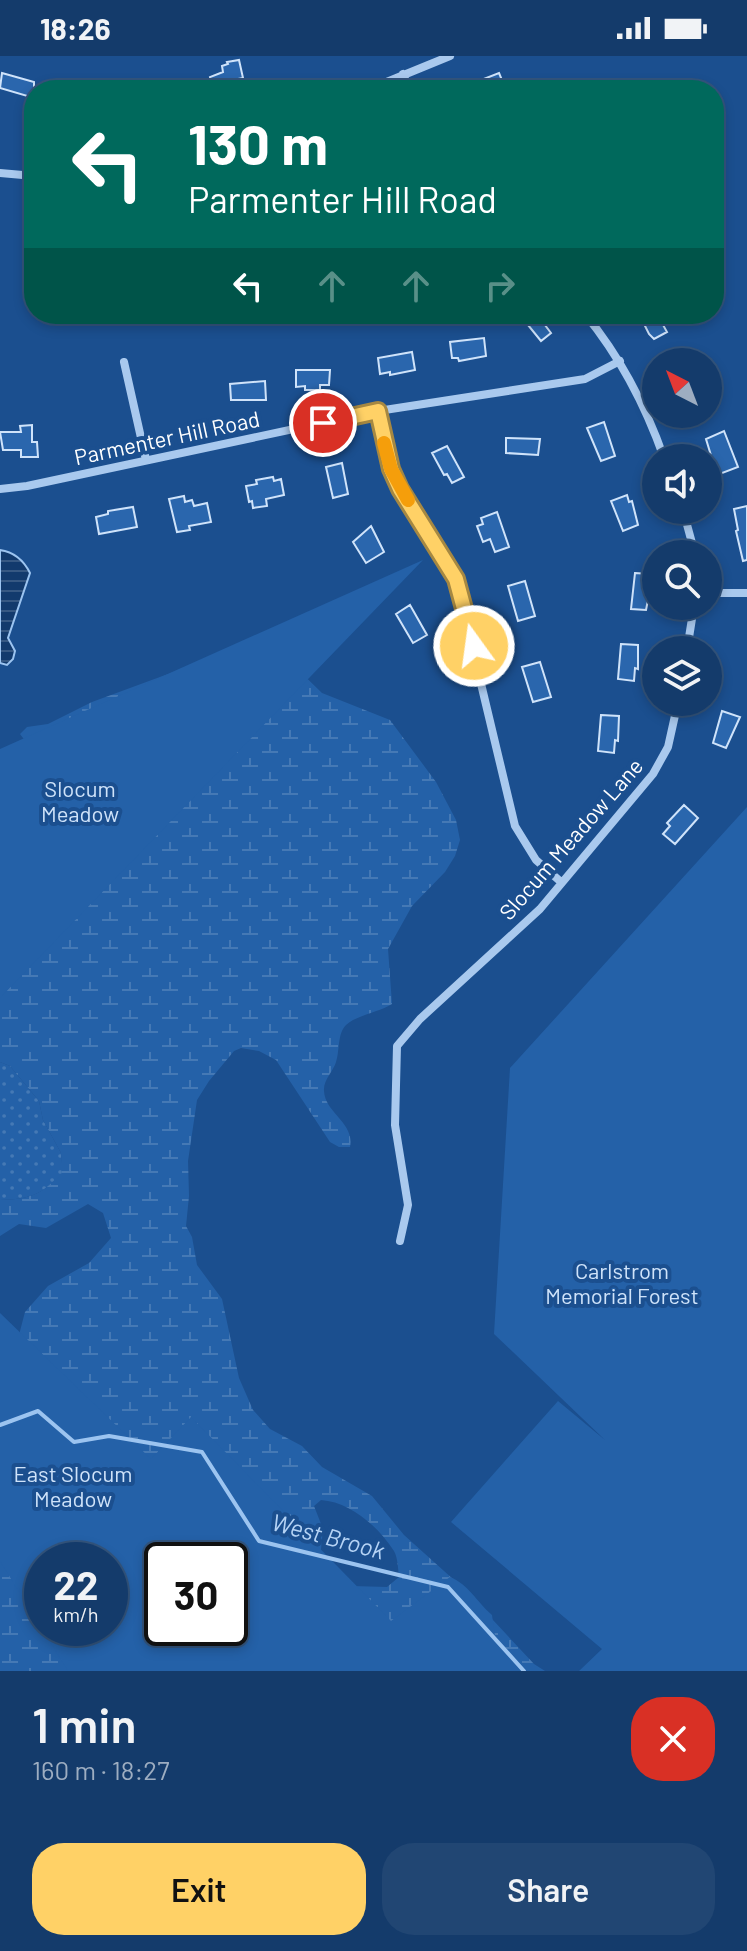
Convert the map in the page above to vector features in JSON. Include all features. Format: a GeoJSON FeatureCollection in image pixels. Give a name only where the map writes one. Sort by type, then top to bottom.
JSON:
{"type":"FeatureCollection","features":[{"type":"Feature","properties":{"kind":"street"},"geometry":{"type":"LineString","coordinates":[[390,80],[450,56]]}},
{"type":"Feature","properties":{"kind":"street"},"geometry":{"type":"LineString","coordinates":[[403,74],[406,80]]}},
{"type":"Feature","properties":{"kind":"street"},"geometry":{"type":"LineString","coordinates":[[0,173],[24,175]]}},
{"type":"Feature","properties":{"kind":"street"},"geometry":{"type":"LineString","coordinates":[[592,324],[620,361],[648,414],[659,444]]}},
{"type":"Feature","properties":{"kind":"street","name":"Parmenter Hill Road"},"geometry":{"type":"LineString","coordinates":[[0,489],[27,486],[378,411],[585,379],[620,361]]}},
{"type":"Feature","properties":{"kind":"street"},"geometry":{"type":"LineString","coordinates":[[124,362],[146,460]]}},
{"type":"Feature","properties":{"kind":"street"},"geometry":{"type":"LineString","coordinates":[[378,411],[391,469],[400,489],[456,579],[515,826],[536,860],[561,882]]}},
{"type":"Feature","properties":{"kind":"street"},"geometry":{"type":"LineString","coordinates":[[722,593],[747,593]]}},
{"type":"Feature","properties":{"kind":"street","name":"Slocum Meadow Lane"},"geometry":{"type":"LineString","coordinates":[[400,1241],[408,1205],[395,1125],[397,1046],[420,1019],[526,924],[662,761],[676,716]]}},
{"type":"Feature","properties":{"kind":"green space","name":"Slocum Meadow"},"geometry":{"type":"Polygon","coordinates":[[[423,560],[0,998],[0,749],[423,560]]]}},
{"type":"Feature","properties":{"kind":"green space","name":"Slocum Meadow"},"geometry":{"type":"Polygon","coordinates":[[[286,658],[322,693],[390,720],[436,782],[456,820],[460,840],[455,856],[445,872],[412,906],[388,949],[392,1004],[350,1022],[341,1033],[336,1062],[324,1091],[329,1106],[348,1131],[350,1147],[339,1147],[330,1142],[276,1060],[259,1051],[241,1048],[234,1051],[197,1100],[188,1161],[186,1226],[192,1237],[197,1265],[222,1299],[239,1378],[253,1410],[270,1429],[302,1446],[322,1467],[372,1496],[404,1535],[464,1589],[534,1664],[545,1671],[0,1671],[0,1379],[13,1358],[25,1312],[48,1286],[89,1263],[111,1238],[103,1213],[88,1204],[46,1228],[19,1224],[0,1236],[0,1200],[34,1194],[62,1174],[61,1153],[43,1120],[39,1101],[10,1066],[0,1062],[0,851],[42,763],[20,734],[27,727],[48,724],[92,702],[198,663],[286,658]],[[321,1500],[314,1506],[323,1529],[320,1559],[351,1586],[387,1587],[399,1577],[394,1551],[372,1524],[353,1510],[321,1500]]]}},
{"type":"Feature","properties":{"kind":"green space","name":"Carlstrom Memorial Forest"},"geometry":{"type":"Polygon","coordinates":[[[747,807],[747,1671],[579,1671],[602,1649],[451,1522],[558,1401],[605,1440],[494,1334],[510,1068],[747,807]]]}},
{"type":"Feature","properties":{"kind":"green space"},"geometry":{"type":"Polygon","coordinates":[[[0,1062],[10,1066],[39,1101],[43,1120],[61,1153],[63,1174],[34,1194],[0,1200],[0,1062]]]}},
{"type":"Feature","properties":{"kind":"green space","name":"East Slocum Meadow"},"geometry":{"type":"Polygon","coordinates":[[[0,1313],[151,1459],[191,1417],[391,1621],[450,1577],[457,1580],[492,1615],[495,1636],[527,1671],[68,1671],[53,1646],[128,1646],[128,1542],[24,1542],[24,1600],[0,1561],[0,1313]]]}},
{"type":"Feature","properties":{"kind":"shaded area"},"geometry":{"type":"Polygon","coordinates":[[[0,550],[18,558],[30,573],[8,638],[15,651],[7,665],[0,663],[0,550]]]}},
{"type":"Feature","properties":{"kind":"building"},"geometry":{"type":"Polygon","coordinates":[[[239,60],[243,78],[211,80],[210,77],[223,72],[222,66],[239,60]]]}},
{"type":"Feature","properties":{"kind":"building"},"geometry":{"type":"Polygon","coordinates":[[[2,73],[27,80],[24,80],[24,95],[0,88],[2,73]]]}},
{"type":"Feature","properties":{"kind":"building"},"geometry":{"type":"Polygon","coordinates":[[[499,73],[502,80],[481,80],[499,73]]]}},
{"type":"Feature","properties":{"kind":"building"},"geometry":{"type":"Polygon","coordinates":[[[527,324],[546,324],[551,333],[541,341],[527,324]]]}},
{"type":"Feature","properties":{"kind":"building"},"geometry":{"type":"Polygon","coordinates":[[[644,324],[663,324],[667,332],[654,339],[644,324]]]}},
{"type":"Feature","properties":{"kind":"building"},"geometry":{"type":"Polygon","coordinates":[[[484,338],[486,356],[459,361],[452,358],[450,342],[484,338]]]}},
{"type":"Feature","properties":{"kind":"building"},"geometry":{"type":"Polygon","coordinates":[[[412,352],[415,370],[380,374],[378,358],[412,352]]]}},
{"type":"Feature","properties":{"kind":"building"},"geometry":{"type":"Polygon","coordinates":[[[296,370],[330,370],[329,385],[320,385],[320,390],[296,387],[296,370]]]}},
{"type":"Feature","properties":{"kind":"building"},"geometry":{"type":"Polygon","coordinates":[[[265,381],[266,400],[231,400],[230,384],[265,381]]]}},
{"type":"Feature","properties":{"kind":"building"},"geometry":{"type":"Polygon","coordinates":[[[604,422],[615,456],[601,461],[587,428],[604,422]]]}},
{"type":"Feature","properties":{"kind":"building"},"geometry":{"type":"Polygon","coordinates":[[[32,425],[32,442],[37,442],[38,457],[21,457],[21,450],[3,450],[0,432],[21,432],[20,426],[32,425]]]}},
{"type":"Feature","properties":{"kind":"building"},"geometry":{"type":"Polygon","coordinates":[[[724,431],[738,467],[722,473],[722,444],[708,444],[706,439],[724,431]]]}},
{"type":"Feature","properties":{"kind":"building"},"geometry":{"type":"Polygon","coordinates":[[[506,438],[540,439],[538,455],[506,453],[506,438]]]}},
{"type":"Feature","properties":{"kind":"building"},"geometry":{"type":"Polygon","coordinates":[[[447,446],[464,477],[452,483],[432,453],[447,446]]]}},
{"type":"Feature","properties":{"kind":"building"},"geometry":{"type":"Polygon","coordinates":[[[342,463],[348,494],[333,498],[326,467],[342,463]]]}},
{"type":"Feature","properties":{"kind":"building"},"geometry":{"type":"Polygon","coordinates":[[[273,477],[274,481],[281,479],[284,495],[266,499],[267,506],[253,508],[246,486],[257,484],[256,480],[273,477]]]}},
{"type":"Feature","properties":{"kind":"building"},"geometry":{"type":"Polygon","coordinates":[[[627,495],[629,502],[632,501],[638,525],[623,531],[611,501],[627,495]]]}},
{"type":"Feature","properties":{"kind":"building"},"geometry":{"type":"Polygon","coordinates":[[[184,496],[185,502],[192,500],[194,506],[207,503],[211,522],[177,532],[169,499],[184,496]]]}},
{"type":"Feature","properties":{"kind":"building"},"geometry":{"type":"Polygon","coordinates":[[[747,506],[747,560],[743,561],[734,509],[747,506]]]}},
{"type":"Feature","properties":{"kind":"building"},"geometry":{"type":"Polygon","coordinates":[[[133,507],[137,527],[99,534],[96,517],[108,514],[108,511],[133,507]]]}},
{"type":"Feature","properties":{"kind":"building"},"geometry":{"type":"Polygon","coordinates":[[[497,512],[509,547],[495,552],[490,539],[483,542],[477,526],[483,524],[481,518],[497,512]]]}},
{"type":"Feature","properties":{"kind":"building"},"geometry":{"type":"Polygon","coordinates":[[[371,526],[384,552],[366,563],[353,542],[371,526]]]}},
{"type":"Feature","properties":{"kind":"building"},"geometry":{"type":"Polygon","coordinates":[[[635,573],[642,574],[642,610],[631,609],[635,573]]]}},
{"type":"Feature","properties":{"kind":"building"},"geometry":{"type":"Polygon","coordinates":[[[525,581],[535,616],[518,621],[508,586],[525,581]]]}},
{"type":"Feature","properties":{"kind":"building"},"geometry":{"type":"Polygon","coordinates":[[[410,605],[427,635],[413,643],[396,614],[410,605]]]}},
{"type":"Feature","properties":{"kind":"building"},"geometry":{"type":"Polygon","coordinates":[[[621,644],[638,645],[638,669],[635,668],[634,681],[618,679],[621,644]]]}},
{"type":"Feature","properties":{"kind":"building"},"geometry":{"type":"Polygon","coordinates":[[[540,662],[551,697],[533,702],[522,667],[540,662]]]}},
{"type":"Feature","properties":{"kind":"building"},"geometry":{"type":"Polygon","coordinates":[[[722,711],[740,717],[726,748],[713,743],[722,711]]]}},
{"type":"Feature","properties":{"kind":"building"},"geometry":{"type":"Polygon","coordinates":[[[601,715],[619,716],[614,753],[598,751],[601,715]]]}},
{"type":"Feature","properties":{"kind":"building"},"geometry":{"type":"Polygon","coordinates":[[[684,805],[698,818],[675,844],[663,834],[670,826],[667,823],[684,805]]]}},
{"type":"Feature","properties":{"kind":"waterway","name":"West Brook"},"geometry":{"type":"LineString","coordinates":[[0,1425],[38,1411],[74,1442],[109,1436],[202,1452],[259,1541],[448,1587],[524,1671]]}},
{"type":"Feature","properties":{"kind":"slow traffic"},"geometry":{"type":"LineString","coordinates":[[384,443],[391,469],[408,500]]}},
{"type":"Feature","properties":{"kind":"route"},"geometry":{"type":"LineString","coordinates":[[323,423],[378,411],[391,469],[400,489],[456,579],[474,646]]}}]}
